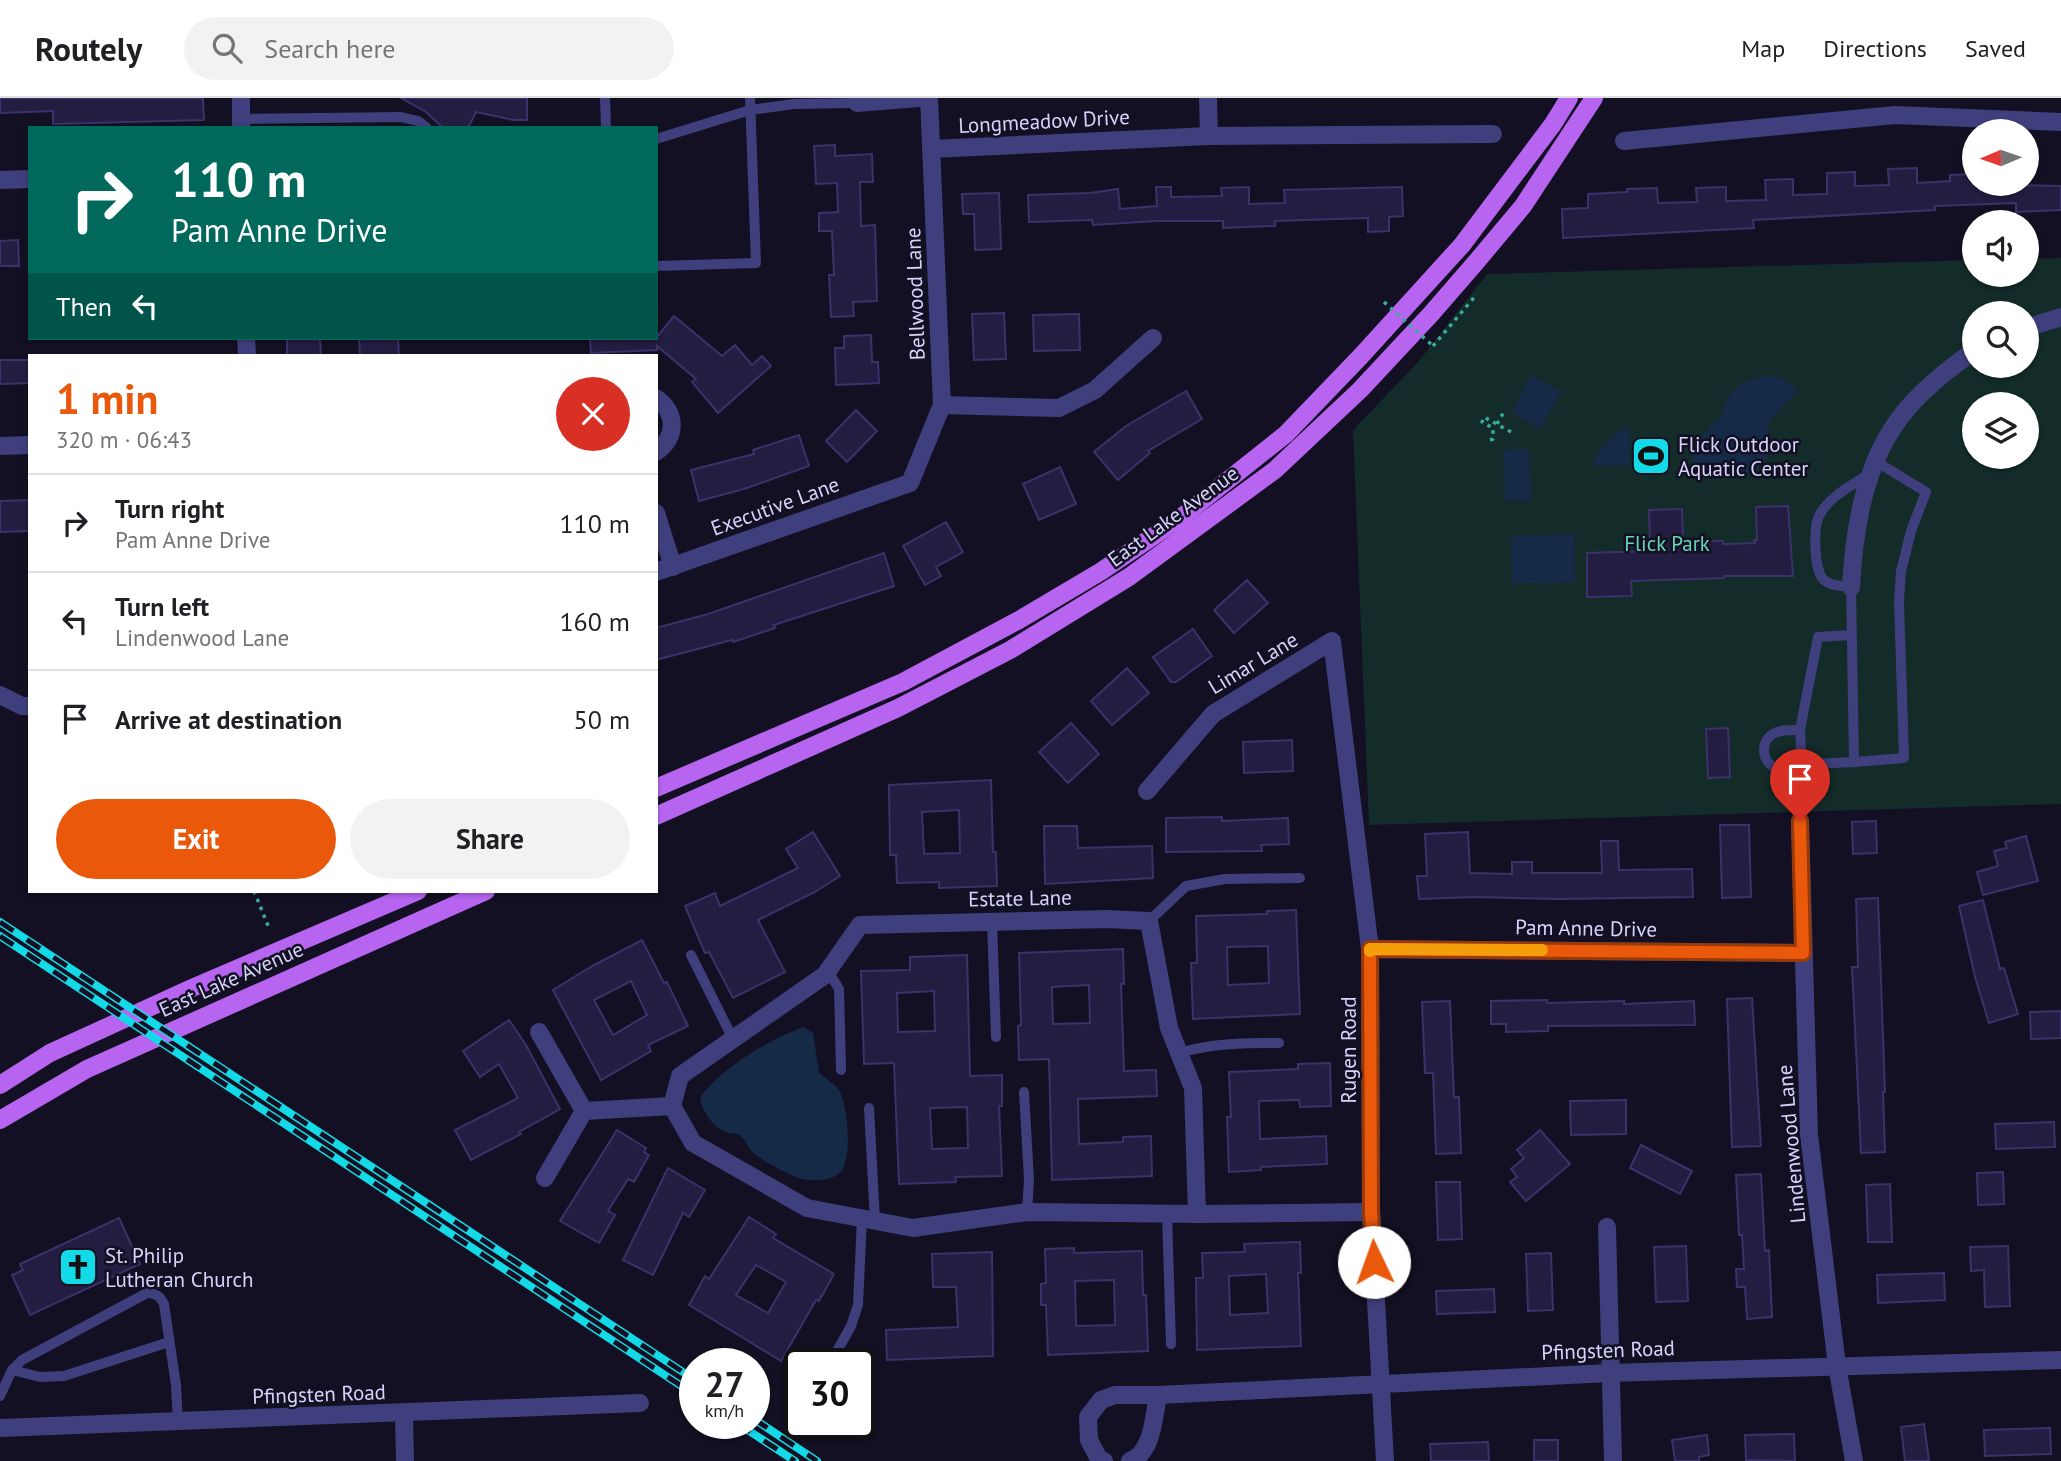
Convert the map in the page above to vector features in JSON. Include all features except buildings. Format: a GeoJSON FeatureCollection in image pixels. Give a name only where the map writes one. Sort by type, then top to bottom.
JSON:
{"type":"FeatureCollection","features":[{"type":"Feature","properties":{"kind":"main road","name":"East Lake Avenue"},"geometry":{"type":"LineString","coordinates":[[658,787],[903,682],[1019,620],[1100,572],[1179,519],[1286,434],[1361,356],[1462,245],[1553,124],[1569,98]]}},
{"type":"Feature","properties":{"kind":"main road","name":"East Lake Avenue"},"geometry":{"type":"LineString","coordinates":[[658,815],[922,696],[1010,650],[1129,578],[1275,470],[1368,382],[1477,261],[1523,206],[1594,98]]}},
{"type":"Feature","properties":{"kind":"main road","name":"East Lake Avenue"},"geometry":{"type":"LineString","coordinates":[[0,1086],[50,1053],[192,988],[413,893]]}},
{"type":"Feature","properties":{"kind":"main road","name":"East Lake Avenue"},"geometry":{"type":"LineString","coordinates":[[0,1119],[99,1064],[482,893]]}},
{"type":"Feature","properties":{"kind":"street"},"geometry":{"type":"LineString","coordinates":[[241,98],[241,123]]}},
{"type":"Feature","properties":{"kind":"street"},"geometry":{"type":"LineString","coordinates":[[858,103],[919,98]]}},
{"type":"Feature","properties":{"kind":"street","name":"Bellwood Lane"},"geometry":{"type":"LineString","coordinates":[[910,482],[942,405],[929,98]]}},
{"type":"Feature","properties":{"kind":"street"},"geometry":{"type":"LineString","coordinates":[[1208,98],[1209,136]]}},
{"type":"Feature","properties":{"kind":"street"},"geometry":{"type":"LineString","coordinates":[[1624,141],[1895,115],[2061,122]]}},
{"type":"Feature","properties":{"kind":"street","name":"Longmeadow Drive"},"geometry":{"type":"LineString","coordinates":[[932,149],[1209,136],[1493,134]]}},
{"type":"Feature","properties":{"kind":"street"},"geometry":{"type":"LineString","coordinates":[[0,180],[28,179]]}},
{"type":"Feature","properties":{"kind":"street"},"geometry":{"type":"LineString","coordinates":[[2039,324],[2061,317]]}},
{"type":"Feature","properties":{"kind":"street"},"geometry":{"type":"LineString","coordinates":[[942,405],[1059,408],[1095,390],[1153,338]]}},
{"type":"Feature","properties":{"kind":"street"},"geometry":{"type":"LineString","coordinates":[[1850,587],[1855,528],[1886,440],[1899,418],[1962,359]]}},
{"type":"Feature","properties":{"kind":"street"},"geometry":{"type":"LineString","coordinates":[[658,400],[669,411],[672,420],[669,439],[658,450]]}},
{"type":"Feature","properties":{"kind":"street"},"geometry":{"type":"LineString","coordinates":[[0,446],[28,445]]}},
{"type":"Feature","properties":{"kind":"street","name":"Executive Lane"},"geometry":{"type":"LineString","coordinates":[[664,570],[910,482]]}},
{"type":"Feature","properties":{"kind":"street"},"geometry":{"type":"LineString","coordinates":[[658,527],[664,570]]}},
{"type":"Feature","properties":{"kind":"street","name":"Limar Lane"},"geometry":{"type":"LineString","coordinates":[[1147,791],[1213,714],[1332,641]]}},
{"type":"Feature","properties":{"kind":"street","name":"Rugen Road"},"geometry":{"type":"LineString","coordinates":[[1332,641],[1370,949],[1371,1212],[1385,1461]]}},
{"type":"Feature","properties":{"kind":"street"},"geometry":{"type":"LineString","coordinates":[[0,695],[22,706],[28,706]]}},
{"type":"Feature","properties":{"kind":"street","name":"Lindenwood Lane"},"geometry":{"type":"LineString","coordinates":[[1800,821],[1809,1135],[1837,1366],[1854,1461]]}},
{"type":"Feature","properties":{"kind":"street","name":"Estate Lane"},"geometry":{"type":"LineString","coordinates":[[672,1106],[680,1076],[828,971],[860,925],[1107,919],[1149,921]]}},
{"type":"Feature","properties":{"kind":"street"},"geometry":{"type":"LineString","coordinates":[[1149,921],[1169,1028],[1193,1088],[1197,1214]]}},
{"type":"Feature","properties":{"kind":"street","name":"Pam Anne Drive"},"geometry":{"type":"LineString","coordinates":[[1370,949],[1803,953]]}},
{"type":"Feature","properties":{"kind":"street"},"geometry":{"type":"LineString","coordinates":[[539,1032],[584,1111]]}},
{"type":"Feature","properties":{"kind":"street"},"geometry":{"type":"LineString","coordinates":[[584,1111],[672,1106],[693,1143],[807,1208],[913,1228],[1027,1212],[1371,1212]]}},
{"type":"Feature","properties":{"kind":"street"},"geometry":{"type":"LineString","coordinates":[[545,1178],[584,1111]]}},
{"type":"Feature","properties":{"kind":"street"},"geometry":{"type":"LineString","coordinates":[[1607,1227],[1613,1461]]}},
{"type":"Feature","properties":{"kind":"street","name":"Pfingsten Road"},"geometry":{"type":"LineString","coordinates":[[1104,1461],[1099,1459],[1089,1440],[1088,1417],[1101,1400],[1115,1395],[1609,1373],[2061,1360]]}},
{"type":"Feature","properties":{"kind":"street"},"geometry":{"type":"LineString","coordinates":[[1130,1461],[1135,1460],[1149,1443],[1158,1395]]}},
{"type":"Feature","properties":{"kind":"street","name":"Pfingsten Road"},"geometry":{"type":"LineString","coordinates":[[0,1428],[640,1404]]}},
{"type":"Feature","properties":{"kind":"street"},"geometry":{"type":"LineString","coordinates":[[404,1414],[405,1461]]}},
{"type":"Feature","properties":{"kind":"lane"},"geometry":{"type":"LineString","coordinates":[[605,98],[606,126]]}},
{"type":"Feature","properties":{"kind":"lane"},"geometry":{"type":"LineString","coordinates":[[658,266],[756,263],[750,98]]}},
{"type":"Feature","properties":{"kind":"lane"},"geometry":{"type":"LineString","coordinates":[[658,138],[750,110],[794,104],[858,103]]}},
{"type":"Feature","properties":{"kind":"lane"},"geometry":{"type":"LineString","coordinates":[[241,123],[373,122],[401,117],[418,121],[424,126]]}},
{"type":"Feature","properties":{"kind":"lane"},"geometry":{"type":"LineString","coordinates":[[1800,730],[1775,733],[1766,742],[1766,760],[1775,768],[1787,769],[1802,765],[1854,762],[1904,758],[1899,591],[1910,531],[1926,492],[1875,466],[1838,494],[1819,515],[1815,530],[1818,573],[1824,581],[1836,586],[1850,587],[1854,762]]}},
{"type":"Feature","properties":{"kind":"lane"},"geometry":{"type":"LineString","coordinates":[[1802,765],[1800,730],[1818,637],[1851,635]]}},
{"type":"Feature","properties":{"kind":"lane"},"geometry":{"type":"LineString","coordinates":[[1149,921],[1186,886],[1225,880],[1300,878]]}},
{"type":"Feature","properties":{"kind":"lane"},"geometry":{"type":"LineString","coordinates":[[992,922],[996,1037]]}},
{"type":"Feature","properties":{"kind":"lane"},"geometry":{"type":"LineString","coordinates":[[691,955],[733,1039]]}},
{"type":"Feature","properties":{"kind":"lane"},"geometry":{"type":"LineString","coordinates":[[828,971],[839,989],[841,1070]]}},
{"type":"Feature","properties":{"kind":"lane"},"geometry":{"type":"LineString","coordinates":[[1179,1053],[1205,1045],[1279,1043]]}},
{"type":"Feature","properties":{"kind":"lane"},"geometry":{"type":"LineString","coordinates":[[1024,1091],[1029,1180],[1027,1212]]}},
{"type":"Feature","properties":{"kind":"lane"},"geometry":{"type":"LineString","coordinates":[[839,1348],[851,1326],[858,1305],[868,1220],[869,1108]]}},
{"type":"Feature","properties":{"kind":"lane"},"geometry":{"type":"LineString","coordinates":[[1167,1213],[1171,1344]]}},
{"type":"Feature","properties":{"kind":"lane"},"geometry":{"type":"LineString","coordinates":[[0,1396],[12,1370],[22,1360],[147,1293],[160,1296],[164,1304],[176,1385],[178,1422]]}},
{"type":"Feature","properties":{"kind":"lane"},"geometry":{"type":"LineString","coordinates":[[12,1370],[40,1377],[64,1377],[170,1342]]}},
{"type":"Feature","properties":{"kind":"path"},"geometry":{"type":"LineString","coordinates":[[1384,302],[1433,346],[1477,294]]}},
{"type":"Feature","properties":{"kind":"path"},"geometry":{"type":"LineString","coordinates":[[1497,425],[1505,410]]}},
{"type":"Feature","properties":{"kind":"path"},"geometry":{"type":"LineString","coordinates":[[1490,440],[1493,439],[1493,428],[1482,422],[1484,417],[1511,432]]}},
{"type":"Feature","properties":{"kind":"path"},"geometry":{"type":"LineString","coordinates":[[255,893],[269,928]]}},
{"type":"Feature","properties":{"kind":"green space","name":"Flick Park"},"geometry":{"type":"Polygon","coordinates":[[[2061,258],[2061,804],[1369,825],[1353,430],[1418,362],[1487,274],[1962,260],[1962,287],[2039,287],[2039,259],[2061,258]]]}},
{"type":"Feature","properties":{"kind":"water"},"geometry":{"type":"Polygon","coordinates":[[[1532,375],[1561,392],[1540,429],[1511,412],[1532,375]]]}},
{"type":"Feature","properties":{"kind":"water"},"geometry":{"type":"Polygon","coordinates":[[[1771,376],[1782,378],[1799,390],[1768,423],[1768,457],[1752,473],[1690,475],[1698,442],[1721,418],[1723,408],[1732,393],[1753,379],[1771,376]]]}},
{"type":"Feature","properties":{"kind":"water"},"geometry":{"type":"Polygon","coordinates":[[[1629,426],[1630,465],[1593,466],[1606,443],[1629,426]]]}},
{"type":"Feature","properties":{"kind":"water"},"geometry":{"type":"Polygon","coordinates":[[[1529,449],[1531,500],[1505,501],[1504,450],[1529,449]]]}},
{"type":"Feature","properties":{"kind":"water"},"geometry":{"type":"Polygon","coordinates":[[[1574,534],[1575,582],[1512,584],[1511,536],[1574,534]]]}},
{"type":"Feature","properties":{"kind":"water"},"geometry":{"type":"Polygon","coordinates":[[[804,1027],[813,1033],[819,1072],[839,1090],[847,1119],[848,1145],[844,1166],[836,1176],[820,1180],[794,1176],[756,1155],[737,1134],[724,1131],[714,1124],[700,1098],[732,1066],[777,1039],[804,1027]]]}},
{"type":"Feature","properties":{"kind":"railway"},"geometry":{"type":"LineString","coordinates":[[0,922],[679,1369]]}},
{"type":"Feature","properties":{"kind":"railway"},"geometry":{"type":"LineString","coordinates":[[0,936],[679,1384]]}},
{"type":"Feature","properties":{"kind":"railway"},"geometry":{"type":"LineString","coordinates":[[770,1430],[817,1461]]}},
{"type":"Feature","properties":{"kind":"railway"},"geometry":{"type":"LineString","coordinates":[[761,1439],[795,1461]]}},
{"type":"Feature","properties":{"kind":"slow traffic"},"geometry":{"type":"LineString","coordinates":[[1370,951],[1542,950]]}},
{"type":"Feature","properties":{"kind":"place","name":"Flick Outdoor Aquatic Center"},"geometry":{"type":"Point","coordinates":[1651,456]}},
{"type":"Feature","properties":{"kind":"place","name":"St. Philip Lutheran Church"},"geometry":{"type":"Point","coordinates":[78,1267]}},
{"type":"Feature","properties":{"kind":"route"},"geometry":{"type":"LineString","coordinates":[[1374,1262],[1371,1212],[1370,949],[1803,953],[1800,821]]}}]}
